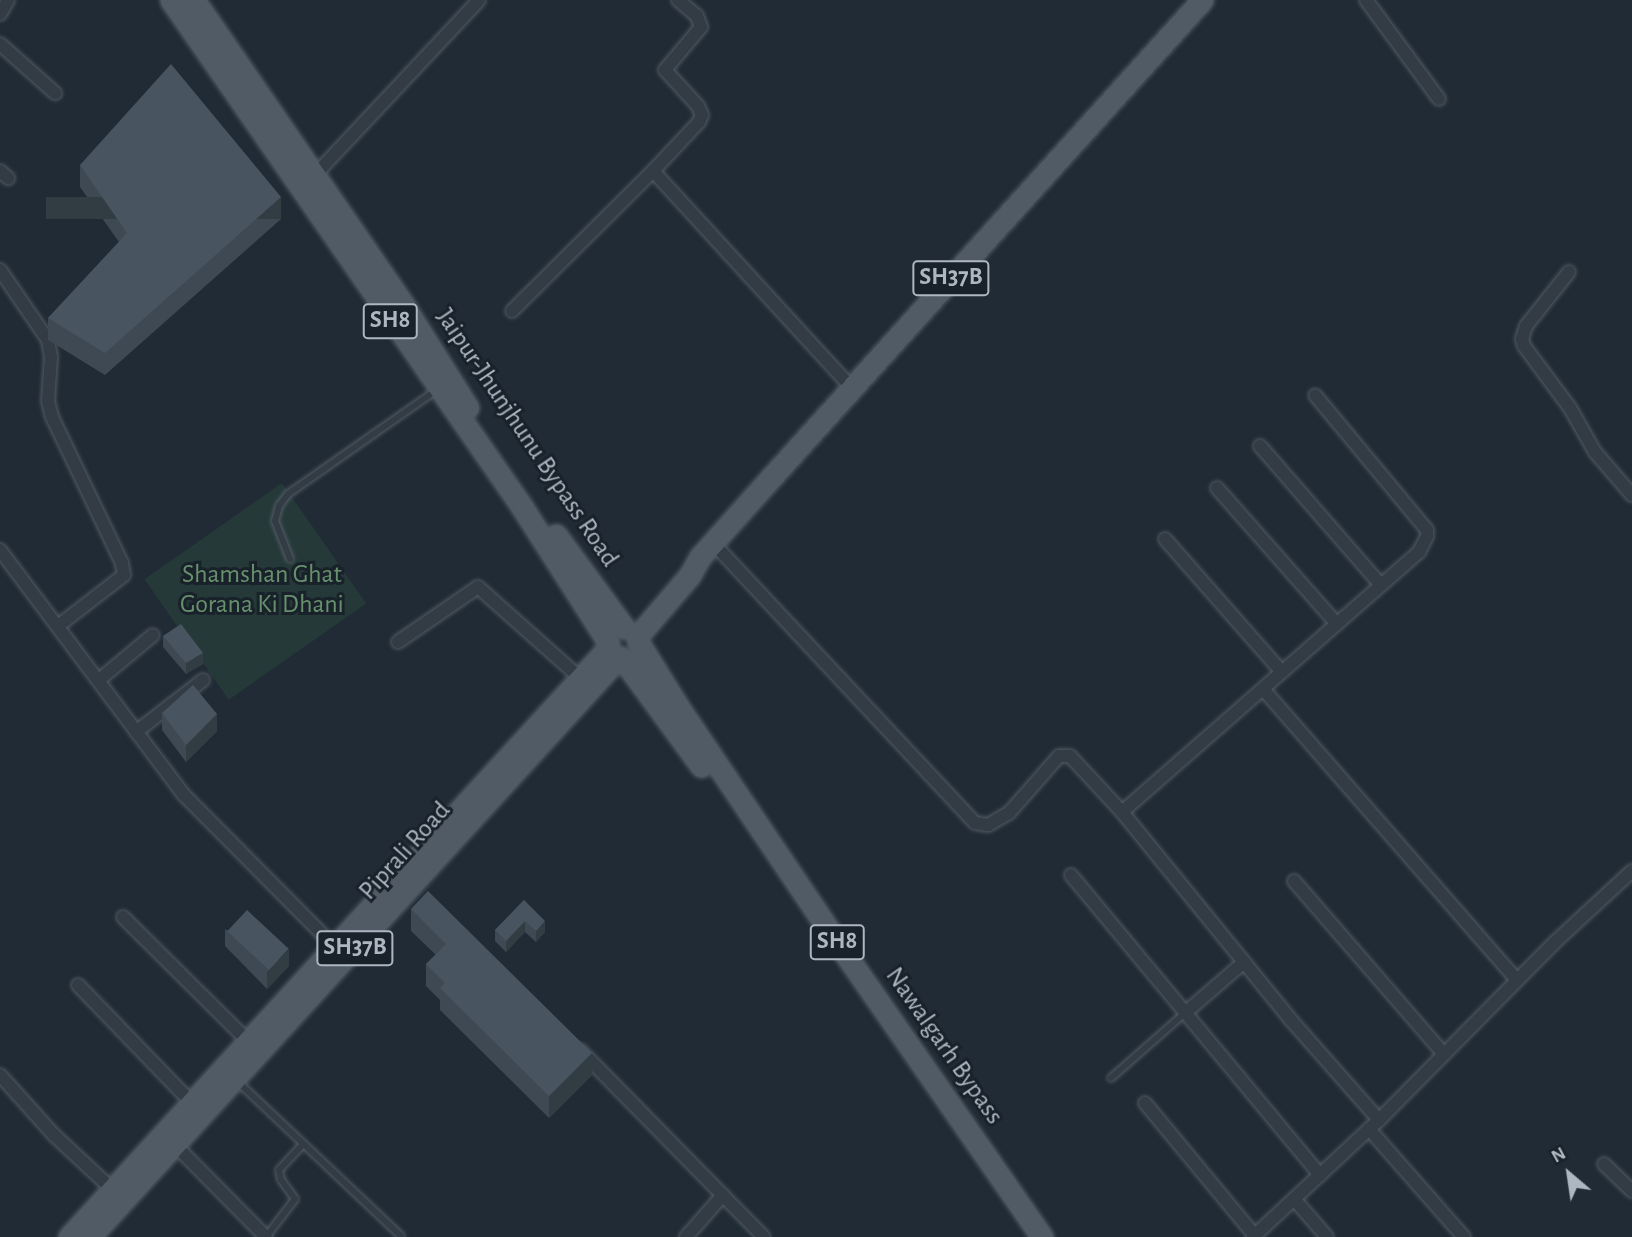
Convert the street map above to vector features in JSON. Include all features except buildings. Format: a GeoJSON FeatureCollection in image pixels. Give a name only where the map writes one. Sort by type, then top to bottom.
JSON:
{"type":"FeatureCollection","features":[{"type":"Feature","properties":{"kind":"main road","name":"SH8"},"geometry":{"type":"LineString","coordinates":[[171,0],[438,389],[526,504],[623,643]]}},
{"type":"Feature","properties":{"kind":"main road","name":"Jaipur-Jhunjhunu Bypass Road"},"geometry":{"type":"LineString","coordinates":[[194,0],[314,176],[526,504]]}},
{"type":"Feature","properties":{"kind":"main road","name":"SH37B"},"geometry":{"type":"LineString","coordinates":[[623,643],[690,575],[707,550],[1202,0]]}},
{"type":"Feature","properties":{"kind":"main road"},"geometry":{"type":"LineString","coordinates":[[69,1237],[580,678],[623,643]]}},
{"type":"Feature","properties":{"kind":"main road","name":"Nawalgarh Bypass"},"geometry":{"type":"LineString","coordinates":[[623,643],[1042,1237]]}},
{"type":"Feature","properties":{"kind":"main road","name":"Piprali Road"},"geometry":{"type":"LineString","coordinates":[[90,1237],[420,886],[623,643]]}},
{"type":"Feature","properties":{"kind":"main road","name":"Nawalgarh Bypass"},"geometry":{"type":"LineString","coordinates":[[700,752],[1026,1237]]}},
{"type":"Feature","properties":{"kind":"street"},"geometry":{"type":"LineString","coordinates":[[0,14],[8,0]]}},
{"type":"Feature","properties":{"kind":"street"},"geometry":{"type":"LineString","coordinates":[[314,176],[479,0]]}},
{"type":"Feature","properties":{"kind":"street"},"geometry":{"type":"LineString","coordinates":[[512,311],[699,122],[702,115],[698,106],[665,70],[701,27],[697,16],[678,0]]}},
{"type":"Feature","properties":{"kind":"street"},"geometry":{"type":"LineString","coordinates":[[1366,0],[1439,99]]}},
{"type":"Feature","properties":{"kind":"street"},"geometry":{"type":"LineString","coordinates":[[0,44],[55,93]]}},
{"type":"Feature","properties":{"kind":"street"},"geometry":{"type":"LineString","coordinates":[[653,170],[852,388]]}},
{"type":"Feature","properties":{"kind":"street"},"geometry":{"type":"LineString","coordinates":[[0,270],[48,340],[51,358],[48,401],[52,417],[122,563],[124,575],[58,626]]}},
{"type":"Feature","properties":{"kind":"street"},"geometry":{"type":"LineString","coordinates":[[1569,272],[1526,326],[1522,339],[1524,346],[1570,408],[1595,452],[1632,495]]}},
{"type":"Feature","properties":{"kind":"street"},"geometry":{"type":"LineString","coordinates":[[1122,811],[1419,552],[1427,530],[1315,396]]}},
{"type":"Feature","properties":{"kind":"street"},"geometry":{"type":"LineString","coordinates":[[1260,446],[1381,585]]}},
{"type":"Feature","properties":{"kind":"street"},"geometry":{"type":"LineString","coordinates":[[1217,488],[1336,624]]}},
{"type":"Feature","properties":{"kind":"street"},"geometry":{"type":"LineString","coordinates":[[1164,539],[1282,672]]}},
{"type":"Feature","properties":{"kind":"street"},"geometry":{"type":"LineString","coordinates":[[0,550],[185,796],[335,947]]}},
{"type":"Feature","properties":{"kind":"street"},"geometry":{"type":"LineString","coordinates":[[707,550],[975,823],[988,825],[1009,813],[1059,756],[1070,756],[1122,811],[1464,1237]]}},
{"type":"Feature","properties":{"kind":"street"},"geometry":{"type":"LineString","coordinates":[[398,642],[478,587],[580,678]]}},
{"type":"Feature","properties":{"kind":"street"},"geometry":{"type":"LineString","coordinates":[[99,680],[153,635]]}},
{"type":"Feature","properties":{"kind":"street"},"geometry":{"type":"LineString","coordinates":[[136,732],[203,680]]}},
{"type":"Feature","properties":{"kind":"street"},"geometry":{"type":"LineString","coordinates":[[1263,689],[1517,980]]}},
{"type":"Feature","properties":{"kind":"street"},"geometry":{"type":"LineString","coordinates":[[1145,1103],[1254,1236],[1374,1125],[1517,980],[1632,871]]}},
{"type":"Feature","properties":{"kind":"street"},"geometry":{"type":"LineString","coordinates":[[1071,875],[1320,1175]]}},
{"type":"Feature","properties":{"kind":"street"},"geometry":{"type":"LineString","coordinates":[[1294,881],[1444,1055]]}},
{"type":"Feature","properties":{"kind":"street"},"geometry":{"type":"LineString","coordinates":[[122,917],[248,1041]]}},
{"type":"Feature","properties":{"kind":"street"},"geometry":{"type":"LineString","coordinates":[[1185,1013],[1244,962]]}},
{"type":"Feature","properties":{"kind":"street"},"geometry":{"type":"LineString","coordinates":[[78,985],[191,1103]]}},
{"type":"Feature","properties":{"kind":"street"},"geometry":{"type":"LineString","coordinates":[[569,1038],[764,1237]]}},
{"type":"Feature","properties":{"kind":"street"},"geometry":{"type":"LineString","coordinates":[[0,1075],[54,1135],[112,1189]]}},
{"type":"Feature","properties":{"kind":"street"},"geometry":{"type":"LineString","coordinates":[[175,1145],[266,1237]]}},
{"type":"Feature","properties":{"kind":"street"},"geometry":{"type":"LineString","coordinates":[[1605,1164],[1632,1191]]}},
{"type":"Feature","properties":{"kind":"street"},"geometry":{"type":"LineString","coordinates":[[686,1237],[723,1195]]}},
{"type":"Feature","properties":{"kind":"street"},"geometry":{"type":"LineString","coordinates":[[1294,1199],[1327,1237]]}},
{"type":"Feature","properties":{"kind":"lane"},"geometry":{"type":"LineString","coordinates":[[290,558],[275,521],[279,506],[288,494],[438,389]]}},
{"type":"Feature","properties":{"kind":"lane"},"geometry":{"type":"LineString","coordinates":[[1111,1079],[1185,1013]]}},
{"type":"Feature","properties":{"kind":"lane"},"geometry":{"type":"LineString","coordinates":[[236,1080],[401,1236]]}},
{"type":"Feature","properties":{"kind":"lane"},"geometry":{"type":"LineString","coordinates":[[266,1237],[295,1199],[281,1180],[279,1170],[303,1144]]}},
{"type":"Feature","properties":{"kind":"green space","name":"Shamshan Ghat Gorana Ki Dhani"},"geometry":{"type":"Polygon","coordinates":[[[282,483],[366,603],[229,700],[144,579],[282,483]]]}}]}
